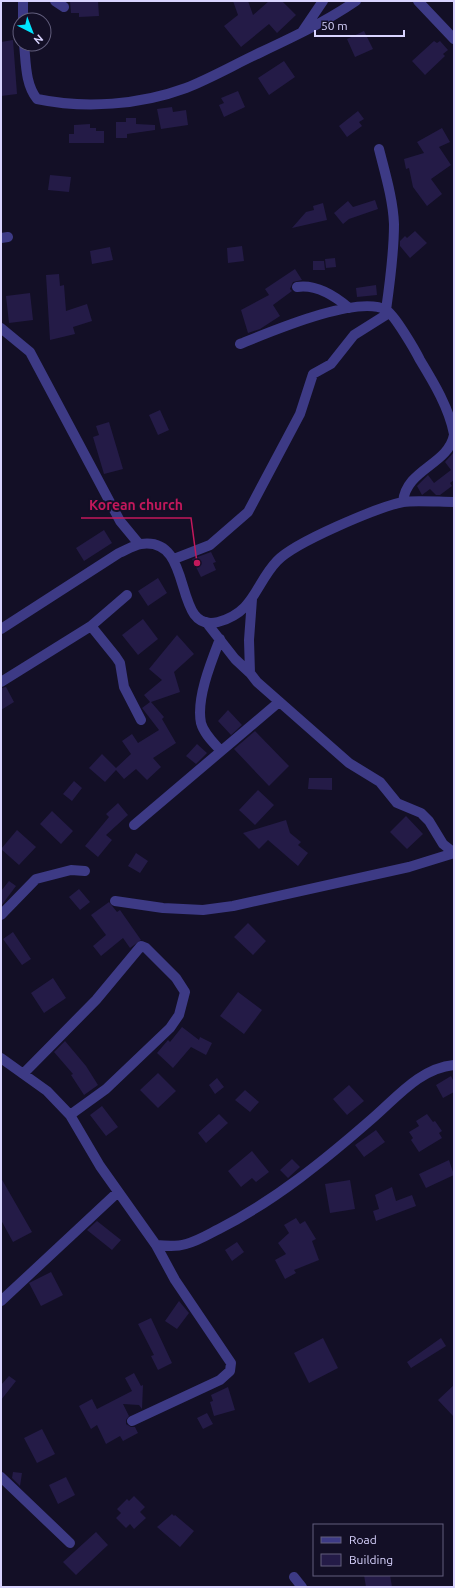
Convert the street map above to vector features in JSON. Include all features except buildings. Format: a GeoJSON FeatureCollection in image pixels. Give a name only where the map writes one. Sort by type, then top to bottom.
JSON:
{"type":"FeatureCollection","features":[{"type":"Feature","properties":{"kind":"street"},"geometry":{"type":"LineString","coordinates":[[23,1],[23,12]]}},
{"type":"Feature","properties":{"kind":"street"},"geometry":{"type":"LineString","coordinates":[[55,1],[64,7]]}},
{"type":"Feature","properties":{"kind":"street"},"geometry":{"type":"LineString","coordinates":[[300,34],[323,1]]}},
{"type":"Feature","properties":{"kind":"street"},"geometry":{"type":"LineString","coordinates":[[25,52],[27,75],[32,93],[37,99],[49,102],[100,105],[166,95],[187,88],[300,34],[356,1]]}},
{"type":"Feature","properties":{"kind":"street"},"geometry":{"type":"LineString","coordinates":[[418,1],[454,39]]}},
{"type":"Feature","properties":{"kind":"street"},"geometry":{"type":"LineString","coordinates":[[379,149],[388,187],[394,223],[393,256],[388,311],[433,382],[450,418],[454,435],[453,441],[445,452],[409,483],[405,490],[403,502]]}},
{"type":"Feature","properties":{"kind":"street"},"geometry":{"type":"LineString","coordinates":[[297,287],[310,287],[323,291],[349,308]]}},
{"type":"Feature","properties":{"kind":"street"},"geometry":{"type":"LineString","coordinates":[[240,344],[296,323],[349,308],[369,305],[388,311]]}},
{"type":"Feature","properties":{"kind":"street"},"geometry":{"type":"LineString","coordinates":[[174,559],[210,545],[248,512],[300,414],[313,374],[331,364],[354,335],[388,311]]}},
{"type":"Feature","properties":{"kind":"street"},"geometry":{"type":"LineString","coordinates":[[1,328],[30,352],[120,521],[139,544]]}},
{"type":"Feature","properties":{"kind":"street"},"geometry":{"type":"LineString","coordinates":[[206,622],[217,622],[229,618],[245,608],[269,570],[285,554],[327,532],[378,510],[403,502],[454,502]]}},
{"type":"Feature","properties":{"kind":"street"},"geometry":{"type":"LineString","coordinates":[[1,629],[119,553],[139,544],[158,545],[174,559],[187,602],[192,612],[206,622],[235,659],[257,682],[349,763],[380,782],[397,802],[421,813],[429,821],[443,844],[454,853]]}},
{"type":"Feature","properties":{"kind":"street"},"geometry":{"type":"LineString","coordinates":[[1,682],[91,626],[127,595]]}},
{"type":"Feature","properties":{"kind":"street"},"geometry":{"type":"LineString","coordinates":[[250,673],[249,640],[252,599]]}},
{"type":"Feature","properties":{"kind":"street"},"geometry":{"type":"LineString","coordinates":[[91,626],[116,657],[121,667],[124,687],[141,720]]}},
{"type":"Feature","properties":{"kind":"street"},"geometry":{"type":"LineString","coordinates":[[220,639],[209,668],[201,712],[202,723],[206,733],[221,751]]}},
{"type":"Feature","properties":{"kind":"street"},"geometry":{"type":"LineString","coordinates":[[134,825],[279,702]]}},
{"type":"Feature","properties":{"kind":"street"},"geometry":{"type":"LineString","coordinates":[[115,901],[163,908],[203,910],[233,906],[409,867],[454,853]]}},
{"type":"Feature","properties":{"kind":"street"},"geometry":{"type":"LineString","coordinates":[[1,915],[36,879],[71,870],[85,871]]}},
{"type":"Feature","properties":{"kind":"street"},"geometry":{"type":"LineString","coordinates":[[23,1074],[96,1000],[141,946],[146,948],[176,978],[185,992],[178,1015],[170,1028],[137,1061],[106,1089],[70,1115]]}},
{"type":"Feature","properties":{"kind":"street"},"geometry":{"type":"LineString","coordinates":[[1,1058],[47,1091],[70,1115],[100,1166],[156,1245],[176,1280],[231,1363],[230,1371],[220,1380],[132,1421]]}},
{"type":"Feature","properties":{"kind":"street"},"geometry":{"type":"LineString","coordinates":[[156,1245],[171,1247],[186,1244],[247,1215],[297,1180],[347,1141],[425,1073],[442,1066],[454,1065]]}},
{"type":"Feature","properties":{"kind":"street"},"geometry":{"type":"LineString","coordinates":[[1,1301],[118,1192]]}},
{"type":"Feature","properties":{"kind":"street"},"geometry":{"type":"LineString","coordinates":[[1,1477],[70,1543]]}},
{"type":"Feature","properties":{"kind":"street"},"geometry":{"type":"LineString","coordinates":[[294,1577],[302,1587]]}},
{"type":"Feature","properties":{"kind":"place","name":"Korean church"},"geometry":{"type":"Point","coordinates":[197,563]}}]}
